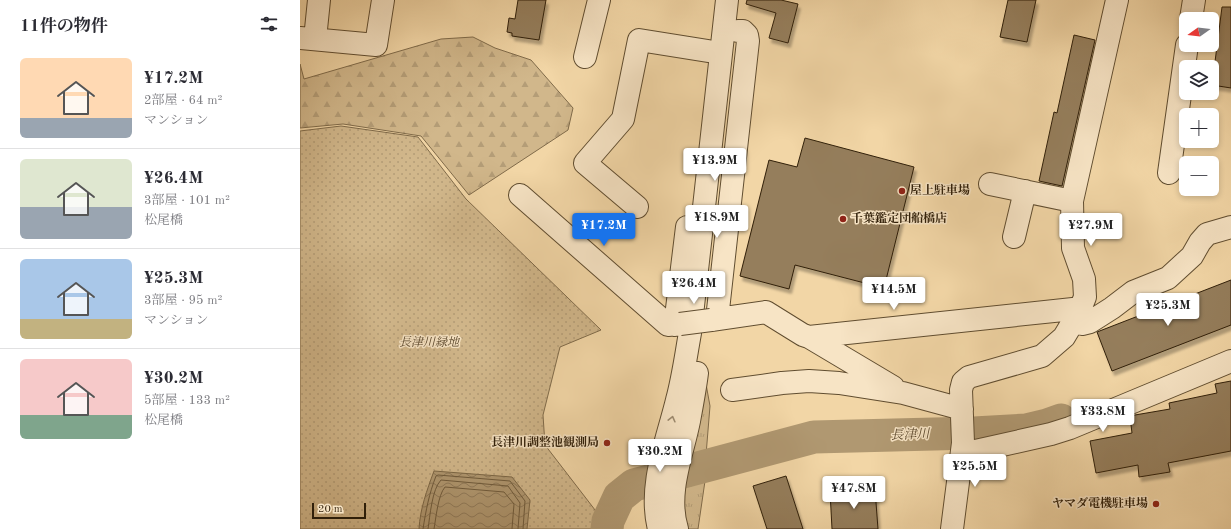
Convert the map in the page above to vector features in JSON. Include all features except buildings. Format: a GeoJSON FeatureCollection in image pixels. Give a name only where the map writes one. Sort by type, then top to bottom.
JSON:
{"type":"FeatureCollection","features":[{"type":"Feature","properties":{"kind":"street"},"geometry":{"type":"LineString","coordinates":[[319,0],[307,39],[376,45],[383,0]]}},
{"type":"Feature","properties":{"kind":"street"},"geometry":{"type":"LineString","coordinates":[[585,57],[599,0]]}},
{"type":"Feature","properties":{"kind":"street"},"geometry":{"type":"LineString","coordinates":[[659,529],[655,505],[665,491],[669,467],[689,420],[704,331],[731,31],[727,0]]}},
{"type":"Feature","properties":{"kind":"street"},"geometry":{"type":"LineString","coordinates":[[731,31],[741,0]]}},
{"type":"Feature","properties":{"kind":"street"},"geometry":{"type":"LineString","coordinates":[[952,529],[962,431],[961,390],[963,382],[969,377],[1042,356],[1064,337],[1077,315],[1085,297],[1084,279],[1073,248],[1072,201],[1117,0]]}},
{"type":"Feature","properties":{"kind":"street"},"geometry":{"type":"LineString","coordinates":[[1192,12],[1194,0]]}},
{"type":"Feature","properties":{"kind":"street"},"geometry":{"type":"LineString","coordinates":[[677,324],[709,38],[713,32],[719,30],[744,31],[747,35],[748,41],[714,320]]}},
{"type":"Feature","properties":{"kind":"street"},"geometry":{"type":"LineString","coordinates":[[638,207],[585,163],[623,119],[639,40],[708,50]]}},
{"type":"Feature","properties":{"kind":"street"},"geometry":{"type":"LineString","coordinates":[[1168,173],[1186,52]]}},
{"type":"Feature","properties":{"kind":"street"},"geometry":{"type":"LineString","coordinates":[[990,184],[1072,201]]}},
{"type":"Feature","properties":{"kind":"street"},"geometry":{"type":"LineString","coordinates":[[1014,237],[1025,191]]}},
{"type":"Feature","properties":{"kind":"street"},"geometry":{"type":"LineString","coordinates":[[520,195],[668,325],[766,312],[903,393],[962,431],[971,452],[1064,430],[1231,361]]}},
{"type":"Feature","properties":{"kind":"street"},"geometry":{"type":"LineString","coordinates":[[809,337],[1073,309],[1082,324],[1090,322],[1133,292],[1143,287],[1154,285],[1168,278],[1192,256],[1200,242],[1207,234],[1231,227]]}},
{"type":"Feature","properties":{"kind":"street"},"geometry":{"type":"LineString","coordinates":[[732,390],[809,381],[839,383],[903,393]]}},
{"type":"Feature","properties":{"kind":"street"},"geometry":{"type":"LineString","coordinates":[[665,491],[673,509],[677,529]]}},
{"type":"Feature","properties":{"kind":"green space"},"geometry":{"type":"Polygon","coordinates":[[[473,37],[495,48],[531,60],[573,108],[568,130],[469,195],[421,136],[343,124],[300,128],[300,64],[304,79],[441,39],[473,37]]]}},
{"type":"Feature","properties":{"kind":"green space","name":"長津川緑地"},"geometry":{"type":"Polygon","coordinates":[[[341,126],[418,137],[466,199],[601,330],[560,347],[543,415],[545,445],[602,519],[601,529],[300,529],[300,131],[341,126]]]}},
{"type":"Feature","properties":{"kind":"green space"},"geometry":{"type":"Polygon","coordinates":[[[706,384],[710,406],[706,455],[686,460],[706,384]]]}},
{"type":"Feature","properties":{"kind":"green space"},"geometry":{"type":"Polygon","coordinates":[[[707,457],[705,479],[681,484],[685,462],[707,457]]]}},
{"type":"Feature","properties":{"kind":"green space"},"geometry":{"type":"Polygon","coordinates":[[[705,481],[698,529],[683,529],[680,487],[705,481]]]}},
{"type":"Feature","properties":{"kind":"water"},"geometry":{"type":"Polygon","coordinates":[[[434,471],[512,477],[530,500],[527,529],[419,529],[422,507],[434,471]]]}},
{"type":"Feature","properties":{"kind":"waterway","name":"長津川"},"geometry":{"type":"LineString","coordinates":[[607,529],[608,521],[619,497],[634,485],[814,437],[974,433],[1026,430],[1061,420]]}},
{"type":"Feature","properties":{"kind":"place","name":"屋上駐車場"},"geometry":{"type":"Point","coordinates":[902,191]}},
{"type":"Feature","properties":{"kind":"place","name":"千葉鑑定団船橋店"},"geometry":{"type":"Point","coordinates":[843,219]}},
{"type":"Feature","properties":{"kind":"place","name":"長津川調整池観測局"},"geometry":{"type":"Point","coordinates":[607,443]}},
{"type":"Feature","properties":{"kind":"place","name":"ヤマダ電機駐車場"},"geometry":{"type":"Point","coordinates":[1156,504]}}]}
